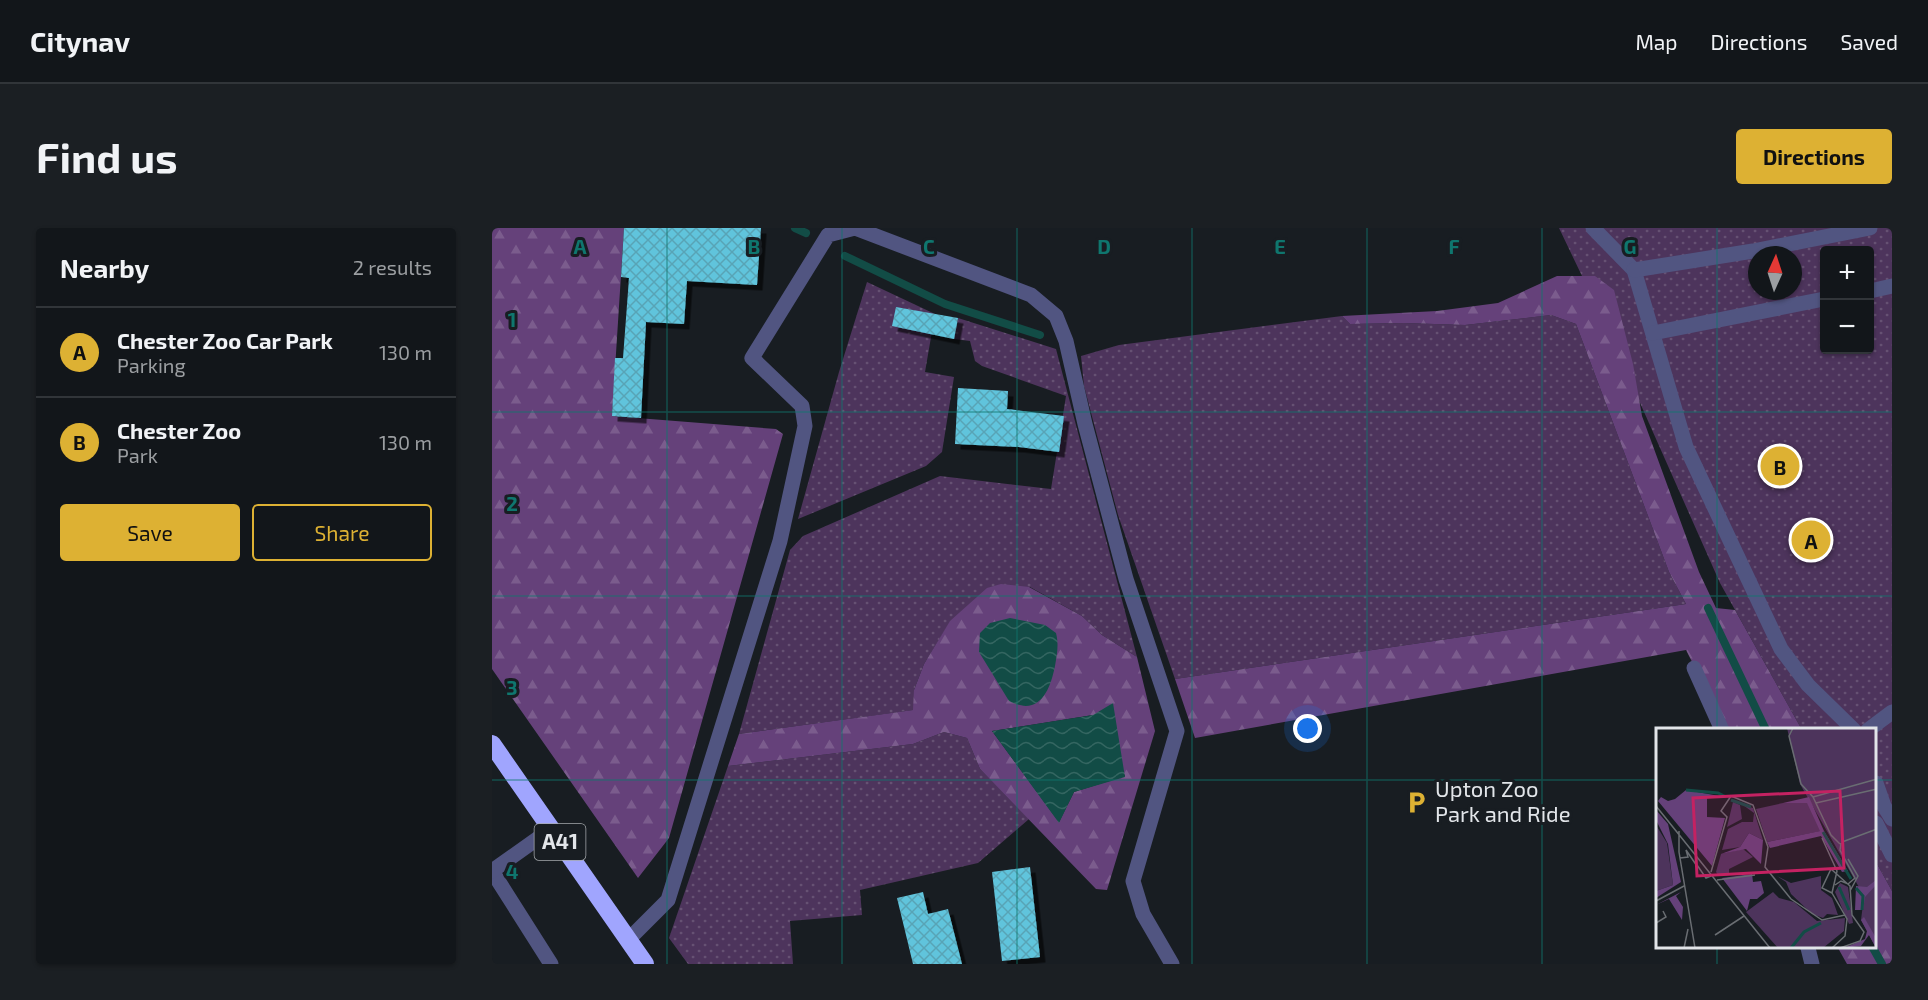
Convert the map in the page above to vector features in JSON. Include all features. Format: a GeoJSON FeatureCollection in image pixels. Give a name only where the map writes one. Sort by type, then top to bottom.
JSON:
{"type":"FeatureCollection","features":[{"type":"Feature","properties":{"kind":"highway","name":"A41"},"geometry":{"type":"LineString","coordinates":[[492,744],[498,765],[551,829],[643,964]]}},
{"type":"Feature","properties":{"kind":"street"},"geometry":{"type":"LineString","coordinates":[[628,940],[668,900],[780,541],[805,426],[802,406],[752,358],[828,235],[855,228],[1031,296],[1056,316],[1066,341],[1085,424],[1126,579],[1177,731],[1133,881],[1143,914],[1172,964]]}},
{"type":"Feature","properties":{"kind":"street"},"geometry":{"type":"LineString","coordinates":[[1593,228],[1634,270],[1686,447],[1781,649],[1808,685],[1852,728]]}},
{"type":"Feature","properties":{"kind":"street"},"geometry":{"type":"LineString","coordinates":[[1634,270],[1753,251],[1870,228]]}},
{"type":"Feature","properties":{"kind":"street"},"geometry":{"type":"LineString","coordinates":[[1874,290],[1892,286]]}},
{"type":"Feature","properties":{"kind":"street"},"geometry":{"type":"LineString","coordinates":[[1653,333],[1820,301]]}},
{"type":"Feature","properties":{"kind":"street"},"geometry":{"type":"LineString","coordinates":[[1694,668],[1721,728]]}},
{"type":"Feature","properties":{"kind":"street"},"geometry":{"type":"LineString","coordinates":[[1877,788],[1892,819]]}},
{"type":"Feature","properties":{"kind":"street"},"geometry":{"type":"LineString","coordinates":[[1877,827],[1892,855]]}},
{"type":"Feature","properties":{"kind":"street"},"geometry":{"type":"LineString","coordinates":[[551,829],[492,871],[551,964]]}},
{"type":"Feature","properties":{"kind":"street"},"geometry":{"type":"LineString","coordinates":[[1808,949],[1812,964]]}},
{"type":"Feature","properties":{"kind":"shaded area"},"geometry":{"type":"Polygon","coordinates":[[[1559,228],[1892,228],[1892,891],[1877,864],[1877,728],[1801,728],[1720,583],[1605,324],[1559,228]]]}},
{"type":"Feature","properties":{"kind":"shaded area"},"geometry":{"type":"Polygon","coordinates":[[[867,282],[935,314],[925,372],[954,377],[942,452],[926,466],[798,519],[839,372],[867,282]]]}},
{"type":"Feature","properties":{"kind":"shaded area"},"geometry":{"type":"Polygon","coordinates":[[[1551,315],[1576,324],[1669,572],[1686,604],[1175,679],[1118,515],[1084,386],[1081,356],[1119,345],[1342,316],[1350,324],[1465,325],[1551,315]]]}},
{"type":"Feature","properties":{"kind":"shaded area"},"geometry":{"type":"Polygon","coordinates":[[[958,318],[1056,349],[1137,657],[1102,635],[1082,616],[1030,587],[950,622],[924,664],[914,690],[914,710],[739,734],[790,550],[803,536],[940,476],[1051,489],[1066,396],[982,366],[975,361],[970,341],[954,339],[958,318]]]}},
{"type":"Feature","properties":{"kind":"shaded area"},"geometry":{"type":"Polygon","coordinates":[[[944,732],[967,738],[980,769],[1029,819],[978,863],[860,890],[862,915],[790,921],[793,964],[688,964],[669,938],[728,766],[913,744],[944,732]]]}},
{"type":"Feature","properties":{"kind":"green space"},"geometry":{"type":"Polygon","coordinates":[[[492,228],[624,228],[612,416],[776,429],[783,434],[669,838],[638,878],[492,669],[492,228]]]}},
{"type":"Feature","properties":{"kind":"green space"},"geometry":{"type":"Polygon","coordinates":[[[1557,276],[1595,276],[1614,290],[1633,364],[1642,416],[1699,572],[1716,608],[1735,610],[1801,728],[1726,728],[1686,650],[1195,738],[1175,679],[1686,604],[1669,572],[1576,324],[1551,315],[1465,325],[1350,324],[1342,316],[1437,311],[1498,303],[1557,276]]]}},
{"type":"Feature","properties":{"kind":"green space"},"geometry":{"type":"Polygon","coordinates":[[[1001,584],[1029,587],[1082,616],[1102,635],[1137,657],[1155,731],[1107,890],[1096,889],[980,769],[967,738],[944,732],[913,744],[728,766],[739,734],[913,710],[914,690],[924,664],[950,621],[987,588],[1001,584]],[[1093,715],[992,731],[1059,822],[1074,792],[1125,776],[1093,715]]]}},
{"type":"Feature","properties":{"kind":"green space"},"geometry":{"type":"Polygon","coordinates":[[[1877,864],[1892,891],[1892,964],[1847,964],[1839,949],[1877,949],[1877,864]]]}},
{"type":"Feature","properties":{"kind":"water"},"geometry":{"type":"Polygon","coordinates":[[[1010,618],[1045,625],[1056,633],[1057,653],[1050,684],[1041,699],[1028,706],[1009,701],[979,652],[980,633],[990,623],[1010,618]]]}},
{"type":"Feature","properties":{"kind":"water"},"geometry":{"type":"Polygon","coordinates":[[[1113,703],[1125,777],[1074,792],[1059,823],[992,731],[1093,715],[1113,703]]]}},
{"type":"Feature","properties":{"kind":"building"},"geometry":{"type":"Polygon","coordinates":[[[624,228],[761,228],[757,285],[687,281],[684,324],[646,322],[641,418],[612,416],[615,358],[623,358],[629,278],[621,277],[624,228]]]}},
{"type":"Feature","properties":{"kind":"building"},"geometry":{"type":"Polygon","coordinates":[[[896,307],[958,318],[954,339],[892,326],[896,307]]]}},
{"type":"Feature","properties":{"kind":"building"},"geometry":{"type":"Polygon","coordinates":[[[958,388],[1008,391],[1007,409],[1064,416],[1059,452],[1019,447],[955,444],[958,388]]]}},
{"type":"Feature","properties":{"kind":"building"},"geometry":{"type":"Polygon","coordinates":[[[1030,867],[1040,957],[1002,961],[992,872],[1030,867]]]}},
{"type":"Feature","properties":{"kind":"building"},"geometry":{"type":"Polygon","coordinates":[[[923,892],[928,914],[948,909],[962,964],[913,964],[897,898],[923,892]]]}},
{"type":"Feature","properties":{"kind":"waterway"},"geometry":{"type":"LineString","coordinates":[[795,228],[806,233]]}},
{"type":"Feature","properties":{"kind":"waterway"},"geometry":{"type":"LineString","coordinates":[[845,256],[945,304],[1040,335]]}},
{"type":"Feature","properties":{"kind":"waterway"},"geometry":{"type":"LineString","coordinates":[[1708,608],[1765,728]]}},
{"type":"Feature","properties":{"kind":"waterway"},"geometry":{"type":"LineString","coordinates":[[1874,949],[1882,964]]}},
{"type":"Feature","properties":{"kind":"place","name":"Chester Zoo"},"geometry":{"type":"Point","coordinates":[1780,466]}},
{"type":"Feature","properties":{"kind":"place","name":"Chester Zoo Car Park"},"geometry":{"type":"Point","coordinates":[1811,540]}},
{"type":"Feature","properties":{"kind":"place","name":"Upton Zoo Park and Ride"},"geometry":{"type":"Point","coordinates":[1417,802]}}]}
